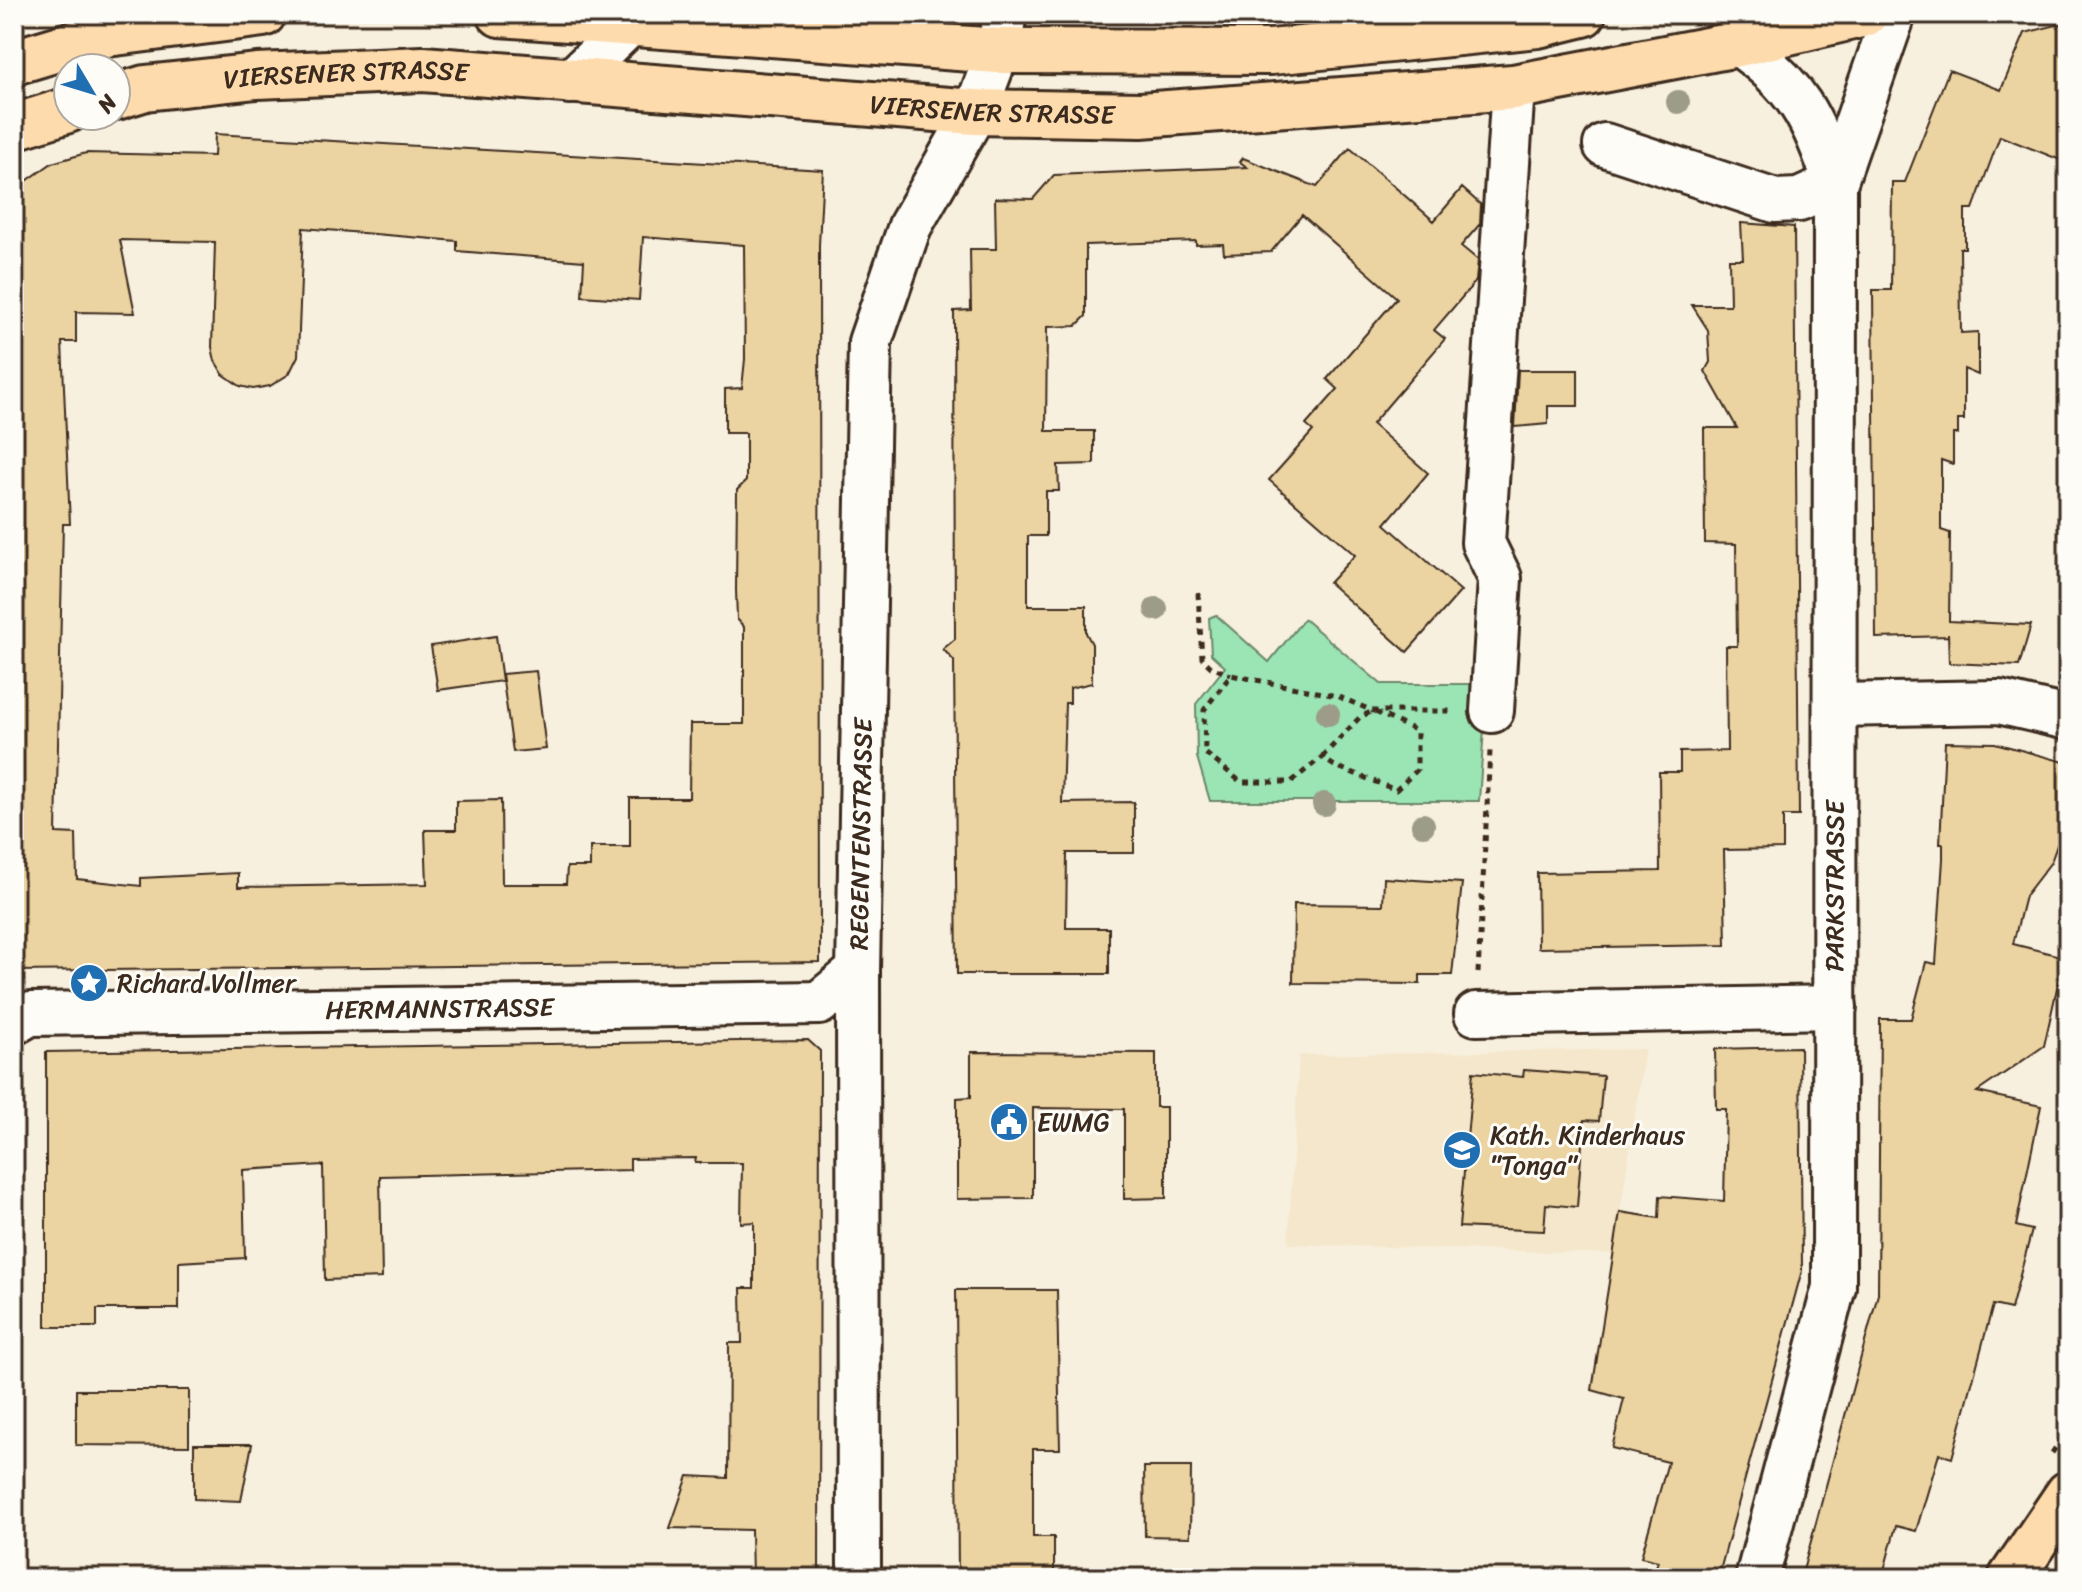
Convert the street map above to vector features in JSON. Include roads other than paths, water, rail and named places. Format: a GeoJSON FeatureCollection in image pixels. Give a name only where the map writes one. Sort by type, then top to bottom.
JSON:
{"type":"FeatureCollection","features":[{"type":"Feature","properties":{"kind":"main road"},"geometry":{"type":"LineString","coordinates":[[14,62],[107,34],[263,14]]}},
{"type":"Feature","properties":{"kind":"main road"},"geometry":{"type":"LineString","coordinates":[[500,14],[1001,32],[1271,52],[1538,25],[1583,14]]}},
{"type":"Feature","properties":{"kind":"main road","name":"VIERSENER STRASSE"},"geometry":{"type":"LineString","coordinates":[[132,92],[257,76],[423,69],[975,112],[1141,115],[1513,87],[1738,44],[1865,14]]}},
{"type":"Feature","properties":{"kind":"main road"},"geometry":{"type":"LineString","coordinates":[[14,127],[52,115]]}},
{"type":"Feature","properties":{"kind":"main road"},"geometry":{"type":"LineString","coordinates":[[2011,1578],[2068,1494]]}},
{"type":"Feature","properties":{"kind":"street","name":"PARKSTRASSE"},"geometry":{"type":"LineString","coordinates":[[1757,1578],[1834,1287],[1835,184],[1894,14]]}},
{"type":"Feature","properties":{"kind":"street"},"geometry":{"type":"LineString","coordinates":[[570,82],[629,20]]}},
{"type":"Feature","properties":{"kind":"street","name":"REGENTENSTRASSE"},"geometry":{"type":"LineString","coordinates":[[859,1578],[858,971],[870,342],[910,226],[975,112],[1001,32]]}},
{"type":"Feature","properties":{"kind":"street","name":"PARKSTRASSE"},"geometry":{"type":"LineString","coordinates":[[1738,44],[1777,75],[1807,109],[1835,184]]}},
{"type":"Feature","properties":{"kind":"street"},"geometry":{"type":"LineString","coordinates":[[1492,711],[1500,578],[1483,543],[1513,87]]}},
{"type":"Feature","properties":{"kind":"street"},"geometry":{"type":"LineString","coordinates":[[1605,145],[1775,201],[1799,200],[1835,184]]}},
{"type":"Feature","properties":{"kind":"street"},"geometry":{"type":"LineString","coordinates":[[1835,705],[1999,702],[2068,718]]}},
{"type":"Feature","properties":{"kind":"street","name":"HERMANNSTRASSE"},"geometry":{"type":"LineString","coordinates":[[14,1023],[30,1014],[819,1003],[858,971]]}},
{"type":"Feature","properties":{"kind":"street"},"geometry":{"type":"LineString","coordinates":[[1476,1014],[1835,1007]]}},
{"type":"Feature","properties":{"kind":"place","name":"Richard Vollmer"},"geometry":{"type":"Point","coordinates":[89,983]}},
{"type":"Feature","properties":{"kind":"place","name":"EWMG"},"geometry":{"type":"Point","coordinates":[1009,1122]}},
{"type":"Feature","properties":{"kind":"place","name":"Kath. Kinderhaus \"Tonga\""},"geometry":{"type":"Point","coordinates":[1462,1150]}}]}
